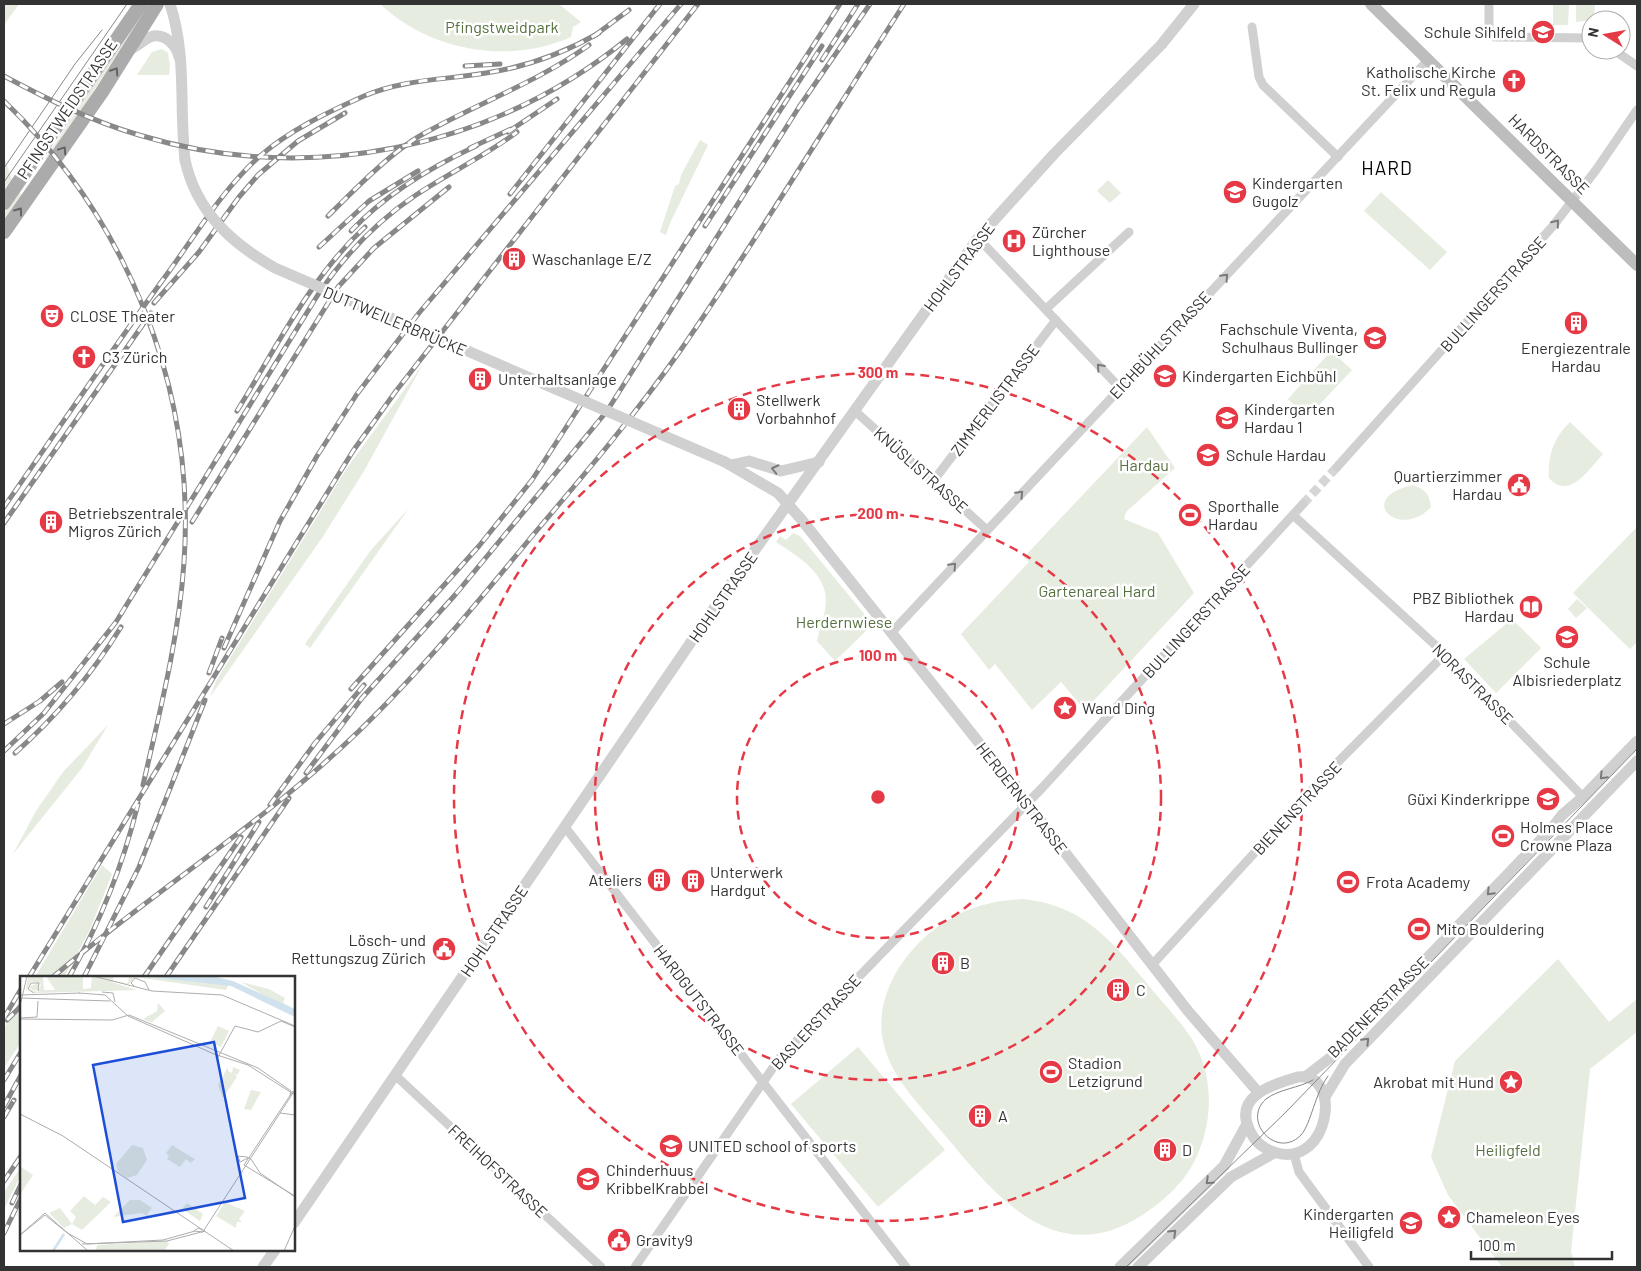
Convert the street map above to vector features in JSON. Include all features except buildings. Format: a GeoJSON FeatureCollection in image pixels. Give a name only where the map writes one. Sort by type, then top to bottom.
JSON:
{"type":"FeatureCollection","features":[{"type":"Feature","properties":{"kind":"main road","name":"PFINGSTWEIDSTRASSE"},"geometry":{"type":"LineString","coordinates":[[4,203],[141,4]]}},
{"type":"Feature","properties":{"kind":"main road","name":"PFINGSTWEIDSTRASSE"},"geometry":{"type":"LineString","coordinates":[[4,232],[51,168],[157,4]]}},
{"type":"Feature","properties":{"kind":"main road","name":"HARDSTRASSE"},"geometry":{"type":"LineString","coordinates":[[1371,4],[1637,265]]}},
{"type":"Feature","properties":{"kind":"street","name":"DUTTWEILERBRÜCKE"},"geometry":{"type":"LineString","coordinates":[[170,4],[179,37],[182,73],[182,136],[190,178],[205,210],[222,230],[242,248],[296,278],[728,463],[778,493],[788,504]]}},
{"type":"Feature","properties":{"kind":"street","name":"HOHLSTRASSE"},"geometry":{"type":"LineString","coordinates":[[295,1222],[788,504],[978,238],[1054,154],[1161,45],[1194,4]]}},
{"type":"Feature","properties":{"kind":"street"},"geometry":{"type":"LineString","coordinates":[[1489,4],[1490,32],[1495,37],[1581,38]]}},
{"type":"Feature","properties":{"kind":"street"},"geometry":{"type":"LineString","coordinates":[[1252,27],[1261,81],[1338,157]]}},
{"type":"Feature","properties":{"kind":"street"},"geometry":{"type":"LineString","coordinates":[[129,50],[150,37],[163,38],[176,48],[182,73]]}},
{"type":"Feature","properties":{"kind":"street","name":"EICHBÜHLSTRASSE"},"geometry":{"type":"LineString","coordinates":[[892,632],[1429,59]]}},
{"type":"Feature","properties":{"kind":"street","name":"BULLINGERSTRASSE"},"geometry":{"type":"LineString","coordinates":[[1337,467],[1503,284],[1573,201],[1637,110]]}},
{"type":"Feature","properties":{"kind":"street"},"geometry":{"type":"LineString","coordinates":[[1046,309],[1129,232]]}},
{"type":"Feature","properties":{"kind":"street"},"geometry":{"type":"LineString","coordinates":[[978,238],[1120,388]]}},
{"type":"Feature","properties":{"kind":"street","name":"ZIMMERLISTRASSE"},"geometry":{"type":"LineString","coordinates":[[934,480],[1056,320]]}},
{"type":"Feature","properties":{"kind":"street","name":"KNÜSLISTRASSE"},"geometry":{"type":"LineString","coordinates":[[855,411],[934,480],[987,530]]}},
{"type":"Feature","properties":{"kind":"street"},"geometry":{"type":"LineString","coordinates":[[728,463],[749,461],[781,472],[819,462]]}},
{"type":"Feature","properties":{"kind":"street","name":"HERDERNSTRASSE"},"geometry":{"type":"LineString","coordinates":[[788,504],[1027,802],[1188,1011],[1258,1092]]}},
{"type":"Feature","properties":{"kind":"street","name":"BULLINGERSTRASSE"},"geometry":{"type":"LineString","coordinates":[[1027,802],[1303,504]]}},
{"type":"Feature","properties":{"kind":"street","name":"NORASTRASSE"},"geometry":{"type":"LineString","coordinates":[[1294,514],[1444,654],[1583,796]]}},
{"type":"Feature","properties":{"kind":"street","name":"BIENENSTRASSE"},"geometry":{"type":"LineString","coordinates":[[1152,965],[1332,768],[1444,654]]}},
{"type":"Feature","properties":{"kind":"street","name":"BADENERSTRASSE"},"geometry":{"type":"LineString","coordinates":[[1258,1092],[1269,1085],[1305,1077],[1335,1054],[1552,828],[1562,815],[1637,741]]}},
{"type":"Feature","properties":{"kind":"street","name":"BADENERSTRASSE"},"geometry":{"type":"LineString","coordinates":[[1294,1154],[1306,1150],[1316,1139],[1326,1109],[1325,1097],[1345,1064],[1637,761]]}},
{"type":"Feature","properties":{"kind":"street","name":"BASLERSTRASSE"},"geometry":{"type":"LineString","coordinates":[[635,1267],[779,1058],[1027,802]]}},
{"type":"Feature","properties":{"kind":"street","name":"HARDGUTSTRASSE"},"geometry":{"type":"LineString","coordinates":[[565,827],[906,1267]]}},
{"type":"Feature","properties":{"kind":"street","name":"FREIHOFSTRASSE"},"geometry":{"type":"LineString","coordinates":[[395,1075],[602,1267]]}},
{"type":"Feature","properties":{"kind":"street"},"geometry":{"type":"LineString","coordinates":[[1305,1077],[1315,1082],[1325,1097]]}},
{"type":"Feature","properties":{"kind":"street"},"geometry":{"type":"LineString","coordinates":[[1120,1267],[1224,1166],[1247,1124],[1248,1106],[1258,1092]]}},
{"type":"Feature","properties":{"kind":"street"},"geometry":{"type":"LineString","coordinates":[[1247,1124],[1256,1141],[1274,1153],[1294,1154],[1299,1172],[1369,1267]]}},
{"type":"Feature","properties":{"kind":"street"},"geometry":{"type":"LineString","coordinates":[[1138,1267],[1231,1177],[1274,1153]]}},
{"type":"Feature","properties":{"kind":"street"},"geometry":{"type":"LineString","coordinates":[[263,1267],[274,1251]]}},
{"type":"Feature","properties":{"kind":"green space"},"geometry":{"type":"Polygon","coordinates":[[[4,4],[19,4],[4,25],[4,4]]]}},
{"type":"Feature","properties":{"kind":"green space","name":"Pfingstweidpark"},"geometry":{"type":"Polygon","coordinates":[[[380,4],[559,4],[581,22],[573,27],[571,37],[547,46],[522,50],[496,51],[471,49],[422,33],[400,20],[380,4]]]}},
{"type":"Feature","properties":{"kind":"green space"},"geometry":{"type":"Polygon","coordinates":[[[1553,4],[1569,4],[1568,25],[1553,25],[1553,4]]]}},
{"type":"Feature","properties":{"kind":"green space"},"geometry":{"type":"Polygon","coordinates":[[[1576,4],[1595,4],[1595,10],[1581,10],[1581,21],[1576,22],[1576,4]]]}},
{"type":"Feature","properties":{"kind":"green space"},"geometry":{"type":"Polygon","coordinates":[[[137,19],[140,20],[48,160],[45,159],[137,19]]]}},
{"type":"Feature","properties":{"kind":"green space"},"geometry":{"type":"Polygon","coordinates":[[[162,49],[168,53],[169,75],[137,75],[152,52],[162,49]]]}},
{"type":"Feature","properties":{"kind":"green space"},"geometry":{"type":"Polygon","coordinates":[[[700,140],[708,145],[666,235],[660,232],[675,186],[679,184],[681,175],[700,140]]]}},
{"type":"Feature","properties":{"kind":"green space"},"geometry":{"type":"Polygon","coordinates":[[[5,160],[12,179],[4,189],[4,162],[5,160]]]}},
{"type":"Feature","properties":{"kind":"green space"},"geometry":{"type":"Polygon","coordinates":[[[1108,180],[1121,193],[1110,203],[1097,191],[1108,180]]]}},
{"type":"Feature","properties":{"kind":"green space"},"geometry":{"type":"Polygon","coordinates":[[[1381,192],[1447,252],[1430,270],[1364,211],[1381,192]]]}},
{"type":"Feature","properties":{"kind":"green space"},"geometry":{"type":"Polygon","coordinates":[[[20,193],[23,196],[4,224],[8,206],[12,199],[20,193]]]}},
{"type":"Feature","properties":{"kind":"green space"},"geometry":{"type":"Polygon","coordinates":[[[1331,351],[1352,370],[1307,418],[1288,399],[1331,351]]]}},
{"type":"Feature","properties":{"kind":"green space"},"geometry":{"type":"Polygon","coordinates":[[[423,364],[364,471],[322,538],[210,697],[216,681],[347,468],[423,364]]]}},
{"type":"Feature","properties":{"kind":"green space"},"geometry":{"type":"Polygon","coordinates":[[[1570,422],[1603,454],[1578,480],[1564,486],[1556,484],[1549,478],[1549,462],[1559,435],[1570,422]]]}},
{"type":"Feature","properties":{"kind":"green space","name":"Gartenareal Hard"},"geometry":{"type":"Polygon","coordinates":[[[1147,427],[1175,468],[1126,512],[1124,519],[1158,533],[1194,593],[1085,710],[1061,682],[1032,710],[995,664],[989,670],[961,634],[1029,562],[1024,557],[1147,427]]]}},
{"type":"Feature","properties":{"kind":"green space"},"geometry":{"type":"Polygon","coordinates":[[[1413,485],[1426,493],[1431,507],[1419,516],[1406,520],[1388,514],[1384,507],[1386,499],[1396,491],[1413,485]]]}},
{"type":"Feature","properties":{"kind":"green space"},"geometry":{"type":"Polygon","coordinates":[[[409,508],[310,648],[305,644],[371,550],[409,508]]]}},
{"type":"Feature","properties":{"kind":"green space"},"geometry":{"type":"Polygon","coordinates":[[[1637,527],[1637,642],[1630,649],[1573,593],[1637,527]]]}},
{"type":"Feature","properties":{"kind":"green space","name":"Herdernwiese"},"geometry":{"type":"Polygon","coordinates":[[[793,533],[800,536],[870,621],[869,628],[835,661],[817,641],[825,610],[826,598],[824,587],[812,569],[776,542],[780,536],[786,540],[793,533]]]}},
{"type":"Feature","properties":{"kind":"green space"},"geometry":{"type":"Polygon","coordinates":[[[1577,599],[1587,608],[1576,618],[1568,609],[1577,599]]]}},
{"type":"Feature","properties":{"kind":"green space"},"geometry":{"type":"Polygon","coordinates":[[[1512,619],[1541,648],[1496,693],[1464,659],[1512,619]]]}},
{"type":"Feature","properties":{"kind":"green space"},"geometry":{"type":"Polygon","coordinates":[[[108,725],[82,768],[13,854],[36,811],[63,772],[108,725]]]}},
{"type":"Feature","properties":{"kind":"green space"},"geometry":{"type":"Polygon","coordinates":[[[102,865],[112,874],[89,932],[65,976],[36,976],[102,865]]]}},
{"type":"Feature","properties":{"kind":"green space","name":"Stadion Letzigrund"},"geometry":{"type":"Polygon","coordinates":[[[1023,899],[1062,908],[1093,926],[1107,938],[1185,1029],[1198,1050],[1204,1066],[1208,1082],[1208,1115],[1201,1147],[1194,1162],[1178,1185],[1156,1205],[1141,1216],[1110,1231],[1081,1235],[1054,1230],[1028,1218],[1005,1201],[983,1179],[908,1092],[900,1081],[884,1045],[881,1025],[883,1005],[889,986],[911,951],[926,936],[959,914],[991,903],[1023,899]]]}},
{"type":"Feature","properties":{"kind":"green space","name":"Heiligfeld"},"geometry":{"type":"Polygon","coordinates":[[[1558,959],[1609,1022],[1637,999],[1637,1032],[1590,1069],[1571,1251],[1575,1267],[1502,1267],[1448,1195],[1431,1157],[1455,1061],[1558,959]]]}},
{"type":"Feature","properties":{"kind":"green space"},"geometry":{"type":"Polygon","coordinates":[[[20,1001],[20,1044],[4,1068],[4,1028],[20,1001]]]}},
{"type":"Feature","properties":{"kind":"green space"},"geometry":{"type":"Polygon","coordinates":[[[858,1047],[945,1150],[878,1207],[791,1104],[858,1047]]]}},
{"type":"Feature","properties":{"kind":"green space"},"geometry":{"type":"Polygon","coordinates":[[[20,1168],[20,1177],[4,1209],[4,1192],[20,1168]]]}},
{"type":"Feature","properties":{"kind":"tunnel"},"geometry":{"type":"LineString","coordinates":[[1303,504],[1337,467]]}},
{"type":"Feature","properties":{"kind":"tram line"},"geometry":{"type":"LineString","coordinates":[[4,182],[127,4]]}},
{"type":"Feature","properties":{"kind":"tram line"},"geometry":{"type":"LineString","coordinates":[[4,168],[75,64],[102,30]]}},
{"type":"Feature","properties":{"kind":"tram line"},"geometry":{"type":"LineString","coordinates":[[1126,1267],[1286,1112],[1637,749]]}},
{"type":"Feature","properties":{"kind":"tram line"},"geometry":{"type":"LineString","coordinates":[[1313,1080],[1266,1099],[1259,1108],[1258,1117],[1260,1127],[1265,1135],[1282,1143],[1292,1142],[1301,1135],[1308,1124],[1320,1091],[1328,1076]]}},
{"type":"Feature","properties":{"kind":"railway"},"geometry":{"type":"LineString","coordinates":[[510,194],[660,4]]}},
{"type":"Feature","properties":{"kind":"railway"},"geometry":{"type":"LineString","coordinates":[[224,648],[280,521],[317,456],[357,394],[419,313],[681,4]]}},
{"type":"Feature","properties":{"kind":"railway"},"geometry":{"type":"LineString","coordinates":[[30,976],[353,451],[396,391],[698,4]]}},
{"type":"Feature","properties":{"kind":"railway"},"geometry":{"type":"LineString","coordinates":[[351,689],[479,546],[532,480],[840,4]]}},
{"type":"Feature","properties":{"kind":"railway"},"geometry":{"type":"LineString","coordinates":[[822,60],[858,4]]}},
{"type":"Feature","properties":{"kind":"railway"},"geometry":{"type":"LineString","coordinates":[[306,773],[362,698],[455,595],[607,411],[799,107],[870,4]]}},
{"type":"Feature","properties":{"kind":"railway"},"geometry":{"type":"LineString","coordinates":[[54,976],[129,916],[247,827],[323,764],[382,708],[449,636],[627,422],[663,375],[738,265],[904,4]]}},
{"type":"Feature","properties":{"kind":"railway"},"geometry":{"type":"LineString","coordinates":[[594,36],[629,10]]}},
{"type":"Feature","properties":{"kind":"railway"},"geometry":{"type":"LineString","coordinates":[[4,507],[212,210],[247,168],[260,156],[284,138],[323,115],[379,90],[409,83],[516,67],[558,53],[599,33]]}},
{"type":"Feature","properties":{"kind":"railway"},"geometry":{"type":"LineString","coordinates":[[4,76],[70,109],[139,135],[203,150],[267,157],[331,156],[395,148],[457,132],[517,108],[574,77],[627,39]]}},
{"type":"Feature","properties":{"kind":"railway"},"geometry":{"type":"LineString","coordinates":[[328,216],[373,172],[398,151],[423,134],[529,81],[589,45]]}},
{"type":"Feature","properties":{"kind":"railway"},"geometry":{"type":"LineString","coordinates":[[705,226],[822,46]]}},
{"type":"Feature","properties":{"kind":"railway"},"geometry":{"type":"LineString","coordinates":[[465,66],[500,64]]}},
{"type":"Feature","properties":{"kind":"railway"},"geometry":{"type":"LineString","coordinates":[[508,132],[557,99]]}},
{"type":"Feature","properties":{"kind":"railway"},"geometry":{"type":"LineString","coordinates":[[4,101],[48,148],[86,199],[119,254],[145,312],[165,372],[178,434],[185,498],[182,590],[168,674],[143,785]]}},
{"type":"Feature","properties":{"kind":"railway"},"geometry":{"type":"LineString","coordinates":[[154,303],[199,252],[239,197],[258,175],[298,141],[345,113]]}},
{"type":"Feature","properties":{"kind":"railway"},"geometry":{"type":"LineString","coordinates":[[470,148],[511,129]]}},
{"type":"Feature","properties":{"kind":"railway"},"geometry":{"type":"LineString","coordinates":[[4,751],[44,713],[116,622],[319,293],[340,265],[375,227],[402,205],[517,132]]}},
{"type":"Feature","properties":{"kind":"railway"},"geometry":{"type":"LineString","coordinates":[[351,231],[379,205],[409,183],[442,163],[476,146]]}},
{"type":"Feature","properties":{"kind":"railway"},"geometry":{"type":"LineString","coordinates":[[319,247],[369,201],[418,171]]}},
{"type":"Feature","properties":{"kind":"railway"},"geometry":{"type":"LineString","coordinates":[[192,522],[338,287],[374,248],[449,187]]}},
{"type":"Feature","properties":{"kind":"railway"},"geometry":{"type":"LineString","coordinates":[[237,411],[295,314],[327,268],[365,227]]}},
{"type":"Feature","properties":{"kind":"railway"},"geometry":{"type":"LineString","coordinates":[[4,523],[151,313]]}},
{"type":"Feature","properties":{"kind":"railway"},"geometry":{"type":"LineString","coordinates":[[15,753],[45,725],[86,678],[121,627]]}},
{"type":"Feature","properties":{"kind":"railway"},"geometry":{"type":"LineString","coordinates":[[209,673],[222,638]]}},
{"type":"Feature","properties":{"kind":"railway"},"geometry":{"type":"LineString","coordinates":[[4,724],[40,701],[62,682]]}},
{"type":"Feature","properties":{"kind":"railway"},"geometry":{"type":"LineString","coordinates":[[270,805],[315,743],[364,685]]}},
{"type":"Feature","properties":{"kind":"railway"},"geometry":{"type":"LineString","coordinates":[[84,976],[139,867],[205,700]]}},
{"type":"Feature","properties":{"kind":"railway"},"geometry":{"type":"LineString","coordinates":[[167,976],[289,798]]}},
{"type":"Feature","properties":{"kind":"railway"},"geometry":{"type":"LineString","coordinates":[[70,976],[91,936],[110,893],[138,804]]}},
{"type":"Feature","properties":{"kind":"railway"},"geometry":{"type":"LineString","coordinates":[[206,907],[259,822]]}},
{"type":"Feature","properties":{"kind":"railway"},"geometry":{"type":"LineString","coordinates":[[145,976],[241,837]]}},
{"type":"Feature","properties":{"kind":"railway"},"geometry":{"type":"LineString","coordinates":[[4,1018],[20,991]]}},
{"type":"Feature","properties":{"kind":"railway"},"geometry":{"type":"LineString","coordinates":[[7,1020],[20,1007]]}},
{"type":"Feature","properties":{"kind":"railway"},"geometry":{"type":"LineString","coordinates":[[4,1080],[20,1054]]}},
{"type":"Feature","properties":{"kind":"railway"},"geometry":{"type":"LineString","coordinates":[[4,1106],[20,1077]]}},
{"type":"Feature","properties":{"kind":"railway"},"geometry":{"type":"LineString","coordinates":[[4,1117],[14,1100]]}},
{"type":"Feature","properties":{"kind":"railway"},"geometry":{"type":"LineString","coordinates":[[4,1181],[20,1157]]}},
{"type":"Feature","properties":{"kind":"railway"},"geometry":{"type":"LineString","coordinates":[[12,1203],[20,1186]]}},
{"type":"Feature","properties":{"kind":"railway"},"geometry":{"type":"LineString","coordinates":[[4,1233],[20,1200]]}},
{"type":"Feature","properties":{"kind":"place","name":"Schule Sihlfeld"},"geometry":{"type":"Point","coordinates":[1543,32]}},
{"type":"Feature","properties":{"kind":"place","name":"Katholische Kirche St. Felix und Regula"},"geometry":{"type":"Point","coordinates":[1514,81]}},
{"type":"Feature","properties":{"kind":"place","name":"Kindergarten Gugolz"},"geometry":{"type":"Point","coordinates":[1235,192]}},
{"type":"Feature","properties":{"kind":"place","name":"Zürcher Lighthouse"},"geometry":{"type":"Point","coordinates":[1014,241]}},
{"type":"Feature","properties":{"kind":"place","name":"Waschanlage E/Z"},"geometry":{"type":"Point","coordinates":[514,259]}},
{"type":"Feature","properties":{"kind":"place","name":"CLOSE Theater"},"geometry":{"type":"Point","coordinates":[52,316]}},
{"type":"Feature","properties":{"kind":"place","name":"Energiezentrale Hardau"},"geometry":{"type":"Point","coordinates":[1576,323]}},
{"type":"Feature","properties":{"kind":"place","name":"Fachschule Viventa, Schulhaus Bullinger"},"geometry":{"type":"Point","coordinates":[1375,338]}},
{"type":"Feature","properties":{"kind":"place","name":"C3 Zürich"},"geometry":{"type":"Point","coordinates":[84,357]}},
{"type":"Feature","properties":{"kind":"place","name":"Kindergarten Eichbühl"},"geometry":{"type":"Point","coordinates":[1165,376]}},
{"type":"Feature","properties":{"kind":"place","name":"Unterhaltsanlage"},"geometry":{"type":"Point","coordinates":[480,379]}},
{"type":"Feature","properties":{"kind":"place","name":"Stellwerk Vorbahnhof"},"geometry":{"type":"Point","coordinates":[739,409]}},
{"type":"Feature","properties":{"kind":"place","name":"Kindergarten Hardau 1"},"geometry":{"type":"Point","coordinates":[1227,418]}},
{"type":"Feature","properties":{"kind":"place","name":"Schule Hardau"},"geometry":{"type":"Point","coordinates":[1208,455]}},
{"type":"Feature","properties":{"kind":"place","name":"Quartierzimmer Hardau"},"geometry":{"type":"Point","coordinates":[1519,485]}},
{"type":"Feature","properties":{"kind":"place","name":"Sporthalle Hardau"},"geometry":{"type":"Point","coordinates":[1190,515]}},
{"type":"Feature","properties":{"kind":"place","name":"Betriebszentrale Migros Zürich"},"geometry":{"type":"Point","coordinates":[51,522]}},
{"type":"Feature","properties":{"kind":"place","name":"PBZ Bibliothek Hardau"},"geometry":{"type":"Point","coordinates":[1531,607]}},
{"type":"Feature","properties":{"kind":"place","name":"Schule Albisriederplatz"},"geometry":{"type":"Point","coordinates":[1567,637]}},
{"type":"Feature","properties":{"kind":"place","name":"Wand Ding"},"geometry":{"type":"Point","coordinates":[1065,708]}},
{"type":"Feature","properties":{"kind":"place","name":"Güxi Kinderkrippe"},"geometry":{"type":"Point","coordinates":[1548,799]}},
{"type":"Feature","properties":{"kind":"place","name":"Holmes Place Crowne Plaza"},"geometry":{"type":"Point","coordinates":[1503,836]}},
{"type":"Feature","properties":{"kind":"place","name":"Ateliers"},"geometry":{"type":"Point","coordinates":[659,880]}},
{"type":"Feature","properties":{"kind":"place","name":"Unterwerk Hardgut"},"geometry":{"type":"Point","coordinates":[693,881]}},
{"type":"Feature","properties":{"kind":"place","name":"Frota Academy"},"geometry":{"type":"Point","coordinates":[1348,882]}},
{"type":"Feature","properties":{"kind":"place","name":"Mito Bouldering"},"geometry":{"type":"Point","coordinates":[1419,929]}},
{"type":"Feature","properties":{"kind":"place","name":"Lösch- und Rettungszug Zürich"},"geometry":{"type":"Point","coordinates":[444,949]}},
{"type":"Feature","properties":{"kind":"place","name":"B"},"geometry":{"type":"Point","coordinates":[943,963]}},
{"type":"Feature","properties":{"kind":"place","name":"C"},"geometry":{"type":"Point","coordinates":[1118,990]}},
{"type":"Feature","properties":{"kind":"place","name":"Stadion Letzigrund"},"geometry":{"type":"Point","coordinates":[1051,1072]}},
{"type":"Feature","properties":{"kind":"place","name":"Akrobat mit Hund"},"geometry":{"type":"Point","coordinates":[1511,1082]}},
{"type":"Feature","properties":{"kind":"place","name":"A"},"geometry":{"type":"Point","coordinates":[980,1116]}},
{"type":"Feature","properties":{"kind":"place","name":"UNITED school of sports"},"geometry":{"type":"Point","coordinates":[671,1146]}},
{"type":"Feature","properties":{"kind":"place","name":"D"},"geometry":{"type":"Point","coordinates":[1165,1150]}},
{"type":"Feature","properties":{"kind":"place","name":"Chinderhuus KribbelKrabbel"},"geometry":{"type":"Point","coordinates":[588,1179]}},
{"type":"Feature","properties":{"kind":"place","name":"Chameleon Eyes"},"geometry":{"type":"Point","coordinates":[1449,1217]}},
{"type":"Feature","properties":{"kind":"place","name":"Kindergarten Heiligfeld"},"geometry":{"type":"Point","coordinates":[1411,1223]}},
{"type":"Feature","properties":{"kind":"place","name":"Gravity9"},"geometry":{"type":"Point","coordinates":[619,1240]}},
{"type":"Feature","properties":{"kind":"district","name":"HARD"},"geometry":{"type":"Point","coordinates":[1387,168]}},
{"type":"Feature","properties":{"kind":"park label","name":"Hardau"},"geometry":{"type":"Point","coordinates":[1144,465]}}]}
